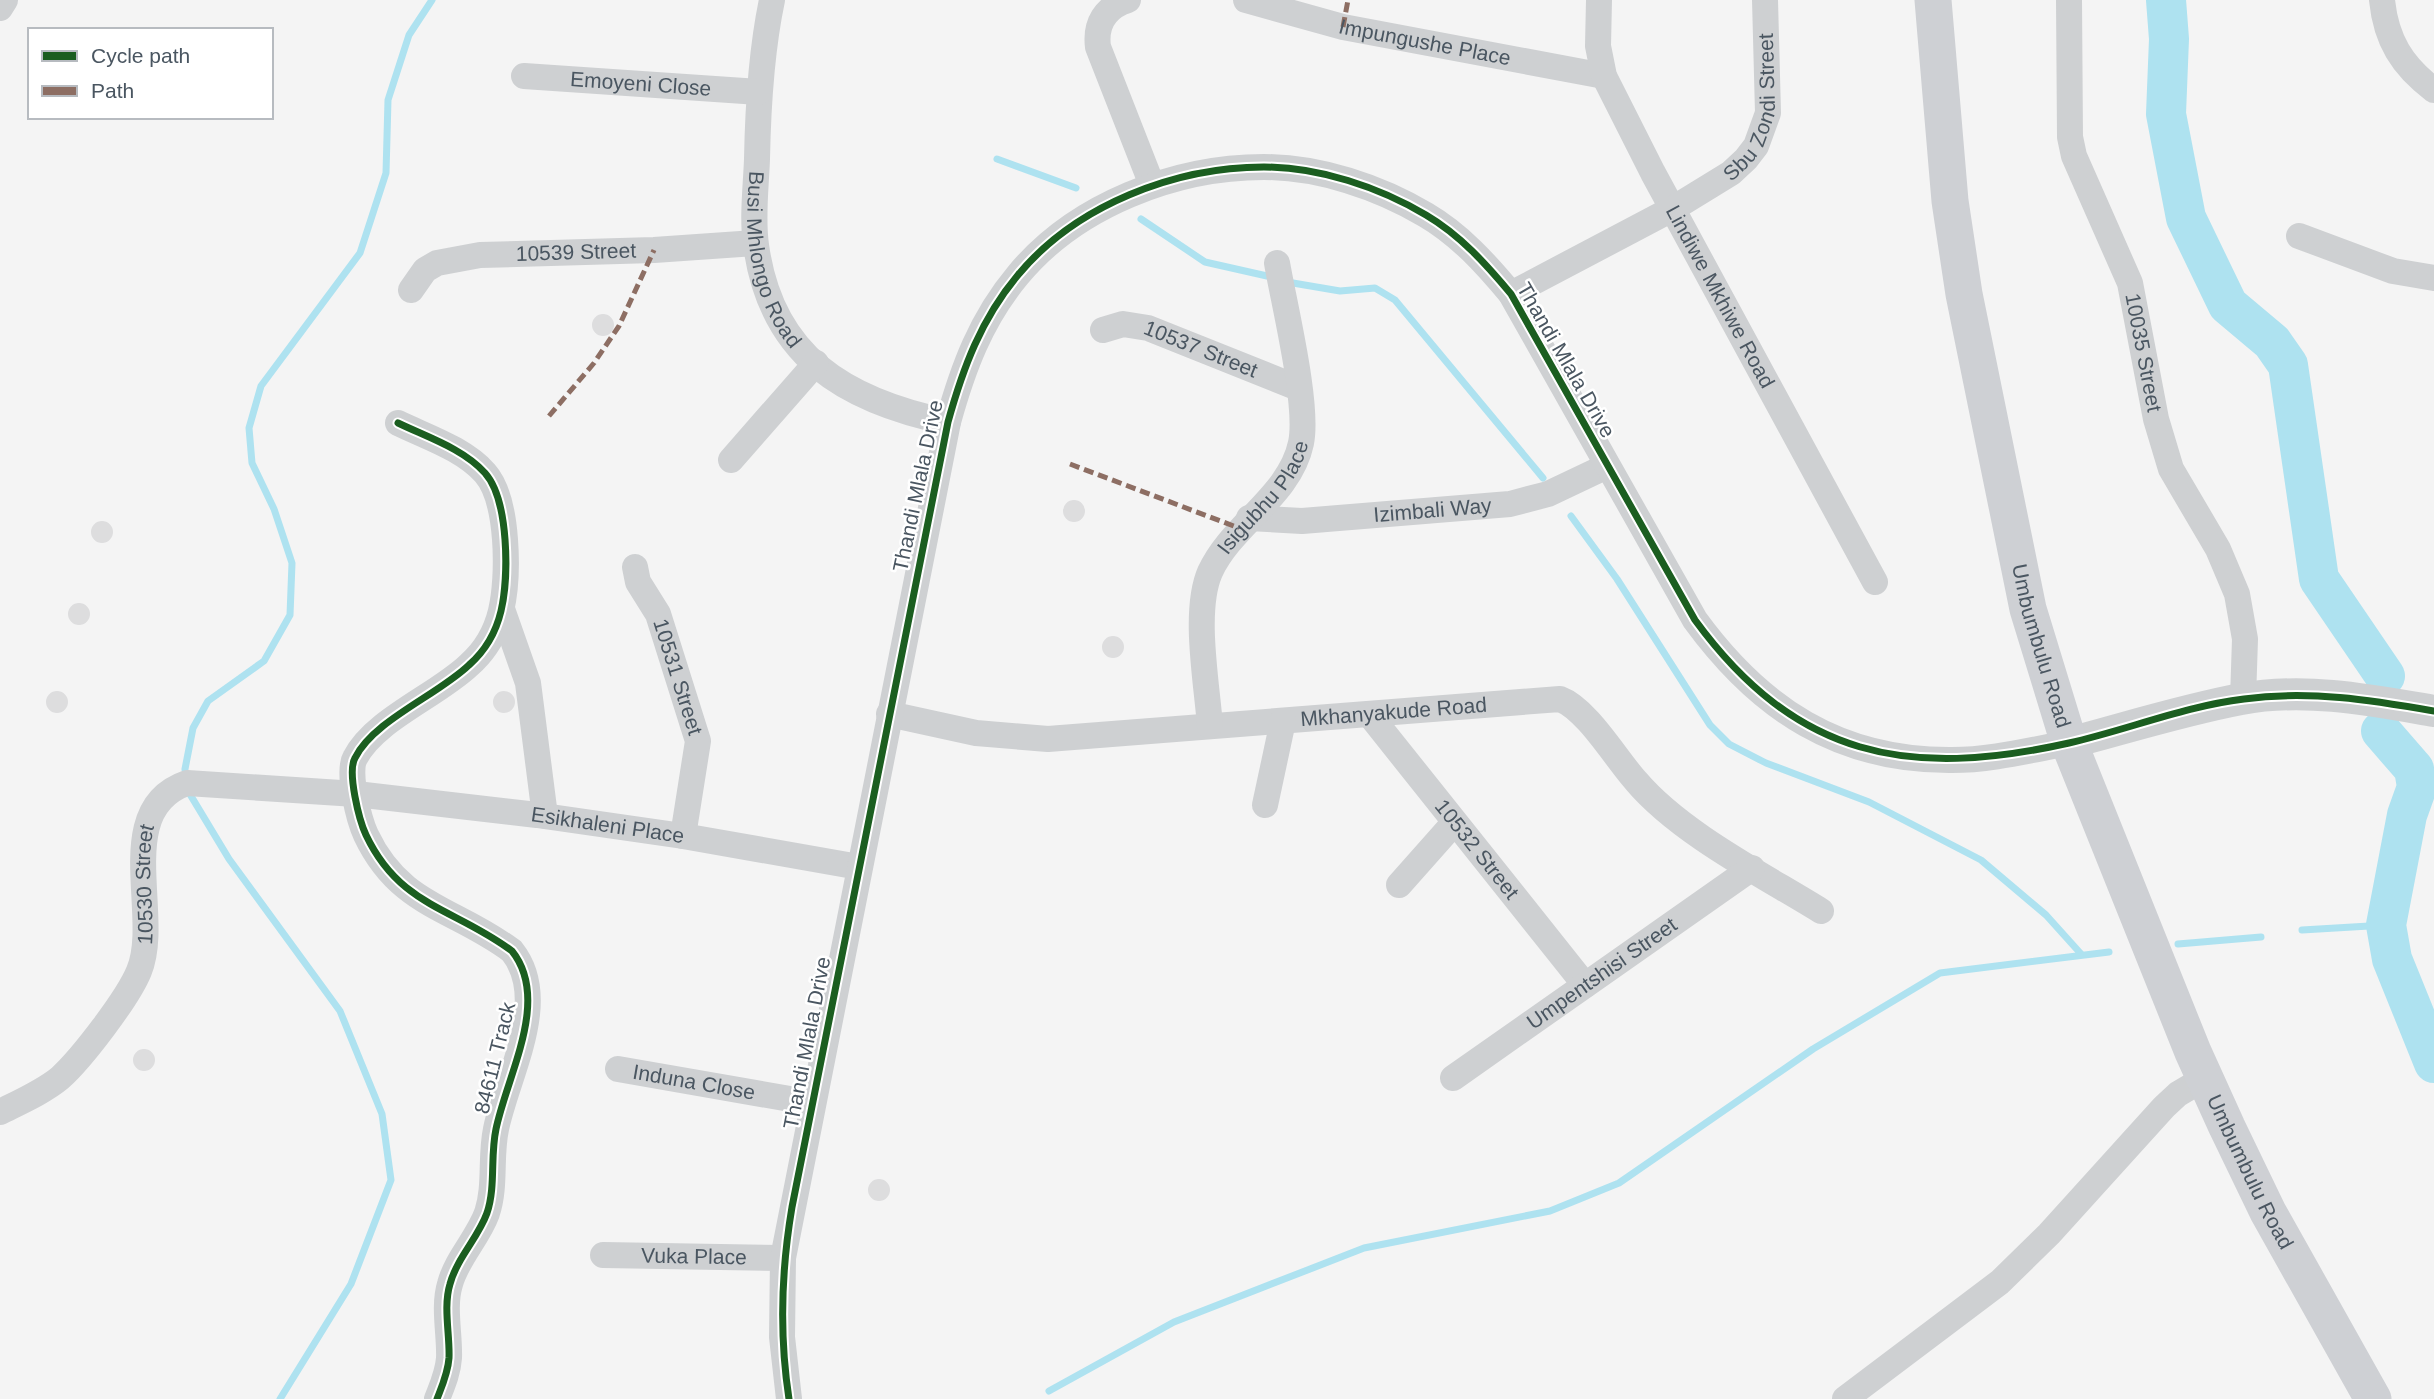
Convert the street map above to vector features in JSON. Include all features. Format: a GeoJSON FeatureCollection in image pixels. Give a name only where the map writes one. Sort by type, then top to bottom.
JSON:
{"type":"FeatureCollection","features":[{"type":"Feature","properties":{"kind":"main road","name":"Umbumbulu Road"},"geometry":{"type":"LineString","coordinates":[[1933,0],[1950,201],[1964,294],[2028,609],[2068,743],[2205,1078],[2268,1212],[2372,1399]]}},
{"type":"Feature","properties":{"kind":"street"},"geometry":{"type":"LineString","coordinates":[[0,8],[5,0]]}},
{"type":"Feature","properties":{"kind":"street","name":"Busi Mhlongo Road"},"geometry":{"type":"LineString","coordinates":[[772,0],[759,92],[755,243],[771,302],[796,343],[836,382],[879,405],[948,422]]}},
{"type":"Feature","properties":{"kind":"street"},"geometry":{"type":"LineString","coordinates":[[1128,0],[1109,9],[1096,33],[1098,47],[1152,185]]}},
{"type":"Feature","properties":{"kind":"street","name":"Impungushe Place"},"geometry":{"type":"LineString","coordinates":[[1246,0],[1343,27],[1604,76]]}},
{"type":"Feature","properties":{"kind":"street","name":"Lindiwe Mkhiwe Road"},"geometry":{"type":"LineString","coordinates":[[1599,0],[1598,46],[1604,76],[1875,582]]}},
{"type":"Feature","properties":{"kind":"street","name":"Sbu Zondi Street"},"geometry":{"type":"LineString","coordinates":[[1511,294],[1674,208],[1731,173],[1756,145],[1768,113],[1770,93],[1765,0]]}},
{"type":"Feature","properties":{"kind":"street","name":"10035 Street"},"geometry":{"type":"LineString","coordinates":[[2069,0],[2070,137],[2074,156],[2130,283],[2156,419],[2171,469],[2218,549],[2236,594],[2244,628],[2242,699]]}},
{"type":"Feature","properties":{"kind":"street"},"geometry":{"type":"LineString","coordinates":[[2382,0],[2390,41],[2401,60],[2434,90]]}},
{"type":"Feature","properties":{"kind":"street","name":"Emoyeni Close"},"geometry":{"type":"LineString","coordinates":[[524,76],[759,92]]}},
{"type":"Feature","properties":{"kind":"street","name":"Thandi Mlala Drive"},"geometry":{"type":"LineString","coordinates":[[789,1399],[781,1311],[783,1258],[948,422],[970,351],[1019,274],[1056,239],[1093,213],[1152,185],[1211,173],[1264,167],[1310,171],[1356,184],[1407,205],[1451,231],[1485,262],[1511,294],[1695,620],[1722,657],[1768,701],[1796,720],[1868,751],[1952,761],[1994,757],[2068,743]]}},
{"type":"Feature","properties":{"kind":"street"},"geometry":{"type":"LineString","coordinates":[[2299,236],[2393,271],[2434,278]]}},
{"type":"Feature","properties":{"kind":"street","name":"10539 Street"},"geometry":{"type":"LineString","coordinates":[[411,290],[425,270],[437,263],[480,254],[654,250],[755,243]]}},
{"type":"Feature","properties":{"kind":"street","name":"Isigubhu Place"},"geometry":{"type":"LineString","coordinates":[[1210,726],[1202,612],[1205,590],[1222,551],[1287,477],[1302,441],[1298,388],[1277,263]]}},
{"type":"Feature","properties":{"kind":"street","name":"10537 Street"},"geometry":{"type":"LineString","coordinates":[[1103,330],[1124,324],[1148,328],[1298,388]]}},
{"type":"Feature","properties":{"kind":"street"},"geometry":{"type":"LineString","coordinates":[[731,460],[816,363]]}},
{"type":"Feature","properties":{"kind":"street"},"geometry":{"type":"LineString","coordinates":[[398,424],[474,462],[487,475],[499,495],[505,536],[502,609],[528,683],[545,816]]}},
{"type":"Feature","properties":{"kind":"street","name":"Izimbali Way"},"geometry":{"type":"LineString","coordinates":[[1249,518],[1334,520],[1510,504],[1548,494],[1607,466]]}},
{"type":"Feature","properties":{"kind":"street","name":"10531 Street"},"geometry":{"type":"LineString","coordinates":[[635,567],[641,589],[657,614],[698,741],[683,836]]}},
{"type":"Feature","properties":{"kind":"street","name":"84611 Track"},"geometry":{"type":"LineString","coordinates":[[437,1399],[449,1360],[449,1286],[486,1214],[492,1195],[496,1128],[513,1075],[529,988],[522,964],[512,951],[475,927],[417,898],[394,878],[365,833],[352,773],[358,753],[384,728],[445,685],[479,656],[495,629],[502,609]]}},
{"type":"Feature","properties":{"kind":"street"},"geometry":{"type":"LineString","coordinates":[[2068,743],[2242,699],[2319,695],[2368,699],[2434,711]]}},
{"type":"Feature","properties":{"kind":"street","name":"Mkhanyakude Road"},"geometry":{"type":"LineString","coordinates":[[890,714],[976,733],[1048,739],[1527,699],[1567,701],[1653,799],[1752,868],[1821,911]]}},
{"type":"Feature","properties":{"kind":"street","name":"10532 Street"},"geometry":{"type":"LineString","coordinates":[[1369,714],[1585,985]]}},
{"type":"Feature","properties":{"kind":"street"},"geometry":{"type":"LineString","coordinates":[[1265,805],[1283,721]]}},
{"type":"Feature","properties":{"kind":"street","name":"10530 Street"},"geometry":{"type":"LineString","coordinates":[[0,1112],[60,1078],[116,1009],[139,972],[147,938],[146,825],[167,795],[177,786],[198,782],[356,794]]}},
{"type":"Feature","properties":{"kind":"street","name":"Esikhaleni Place"},"geometry":{"type":"LineString","coordinates":[[356,794],[545,816],[683,836],[859,867]]}},
{"type":"Feature","properties":{"kind":"street"},"geometry":{"type":"LineString","coordinates":[[1399,885],[1454,823]]}},
{"type":"Feature","properties":{"kind":"street","name":"Umpentshisi Street"},"geometry":{"type":"LineString","coordinates":[[1453,1078],[1752,868]]}},
{"type":"Feature","properties":{"kind":"street","name":"Induna Close"},"geometry":{"type":"LineString","coordinates":[[618,1069],[813,1103]]}},
{"type":"Feature","properties":{"kind":"street"},"geometry":{"type":"LineString","coordinates":[[1845,1399],[2000,1282],[2049,1234],[2164,1107],[2178,1094],[2205,1078]]}},
{"type":"Feature","properties":{"kind":"street","name":"Vuka Place"},"geometry":{"type":"LineString","coordinates":[[603,1255],[783,1258]]}},
{"type":"Feature","properties":{"kind":"building"},"geometry":{"type":"Polygon","coordinates":[[[603,314],[611,317],[614,325],[611,333],[603,336],[595,333],[592,325],[595,317],[603,314]]]}},
{"type":"Feature","properties":{"kind":"building"},"geometry":{"type":"Polygon","coordinates":[[[1074,500],[1082,503],[1085,511],[1082,519],[1074,522],[1066,519],[1063,511],[1066,503],[1074,500]]]}},
{"type":"Feature","properties":{"kind":"building"},"geometry":{"type":"Polygon","coordinates":[[[102,521],[110,524],[113,532],[110,540],[102,543],[94,540],[91,532],[94,524],[102,521]]]}},
{"type":"Feature","properties":{"kind":"building"},"geometry":{"type":"Polygon","coordinates":[[[79,603],[87,606],[90,614],[87,622],[79,625],[71,622],[68,614],[71,606],[79,603]]]}},
{"type":"Feature","properties":{"kind":"building"},"geometry":{"type":"Polygon","coordinates":[[[1113,636],[1121,639],[1124,647],[1121,655],[1113,658],[1105,655],[1102,647],[1105,639],[1113,636]]]}},
{"type":"Feature","properties":{"kind":"building"},"geometry":{"type":"Polygon","coordinates":[[[57,691],[65,694],[68,702],[65,710],[57,713],[49,710],[46,702],[49,694],[57,691]]]}},
{"type":"Feature","properties":{"kind":"building"},"geometry":{"type":"Polygon","coordinates":[[[504,691],[512,694],[515,702],[512,710],[504,713],[496,710],[493,702],[496,694],[504,691]]]}},
{"type":"Feature","properties":{"kind":"building"},"geometry":{"type":"Polygon","coordinates":[[[144,1049],[152,1052],[155,1060],[152,1068],[144,1071],[136,1068],[133,1060],[136,1052],[144,1049]]]}},
{"type":"Feature","properties":{"kind":"building"},"geometry":{"type":"Polygon","coordinates":[[[879,1179],[887,1182],[890,1190],[887,1198],[879,1201],[871,1198],[868,1190],[871,1182],[879,1179]]]}},
{"type":"Feature","properties":{"kind":"waterway"},"geometry":{"type":"LineString","coordinates":[[185,769],[193,728],[208,701],[264,661],[290,615],[292,563],[274,509],[252,463],[249,428],[261,386],[360,253],[386,173],[388,100],[409,35],[432,0]]}},
{"type":"Feature","properties":{"kind":"waterway"},"geometry":{"type":"LineString","coordinates":[[2166,0],[2169,39],[2166,114],[2186,218],[2228,305],[2272,342],[2288,365],[2319,579],[2385,676]]}},
{"type":"Feature","properties":{"kind":"waterway"},"geometry":{"type":"LineString","coordinates":[[997,159],[1076,188]]}},
{"type":"Feature","properties":{"kind":"waterway"},"geometry":{"type":"LineString","coordinates":[[1141,219],[1205,262],[1267,276]]}},
{"type":"Feature","properties":{"kind":"waterway"},"geometry":{"type":"LineString","coordinates":[[1287,282],[1340,291],[1375,288],[1395,300],[1543,478]]}},
{"type":"Feature","properties":{"kind":"waterway"},"geometry":{"type":"LineString","coordinates":[[1571,516],[1617,579],[1710,725],[1729,744],[1766,763],[1869,802],[1981,860],[2046,915],[2082,955]]}},
{"type":"Feature","properties":{"kind":"waterway"},"geometry":{"type":"LineString","coordinates":[[2381,731],[2414,769],[2417,787],[2407,815],[2386,925],[2392,959],[2434,1063]]}},
{"type":"Feature","properties":{"kind":"waterway"},"geometry":{"type":"LineString","coordinates":[[188,791],[229,859],[340,1011],[382,1114],[391,1180],[351,1284],[280,1399]]}},
{"type":"Feature","properties":{"kind":"waterway"},"geometry":{"type":"LineString","coordinates":[[2302,930],[2386,925]]}},
{"type":"Feature","properties":{"kind":"waterway"},"geometry":{"type":"LineString","coordinates":[[2178,944],[2261,937]]}},
{"type":"Feature","properties":{"kind":"waterway"},"geometry":{"type":"LineString","coordinates":[[1049,1391],[1174,1322],[1364,1248],[1550,1211],[1619,1183],[1813,1049],[1940,973],[2109,952]]}},
{"type":"Feature","properties":{"kind":"marked path"},"geometry":{"type":"LineString","coordinates":[[1343,27],[1348,0]]}},
{"type":"Feature","properties":{"kind":"marked path"},"geometry":{"type":"LineString","coordinates":[[549,416],[594,363],[619,326],[654,250]]}},
{"type":"Feature","properties":{"kind":"marked path"},"geometry":{"type":"LineString","coordinates":[[1070,464],[1239,528]]}},
{"type":"Feature","properties":{"kind":"cycle path"},"geometry":{"type":"LineString","coordinates":[[789,1399],[783,1303],[785,1255],[792,1207],[948,422],[975,345],[994,309],[1018,275],[1042,250],[1068,229],[1129,195],[1196,174],[1230,169],[1285,168],[1327,175],[1369,188],[1408,205],[1450,232],[1482,261],[1511,294],[1695,620],[1733,666],[1773,702],[1815,729],[1859,747],[1907,756],[1957,758],[2011,754],[2091,738],[2222,702],[2268,696],[2340,698],[2434,711]]}},
{"type":"Feature","properties":{"kind":"cycle path"},"geometry":{"type":"LineString","coordinates":[[398,423],[467,457],[485,473],[493,485],[499,501],[505,539],[504,596],[493,634],[475,660],[391,720],[364,744],[355,758],[352,774],[357,808],[366,835],[380,859],[395,877],[430,904],[512,951],[523,971],[528,992],[523,1038],[496,1129],[490,1203],[483,1222],[453,1275],[448,1293],[449,1358],[437,1399]]}}]}
